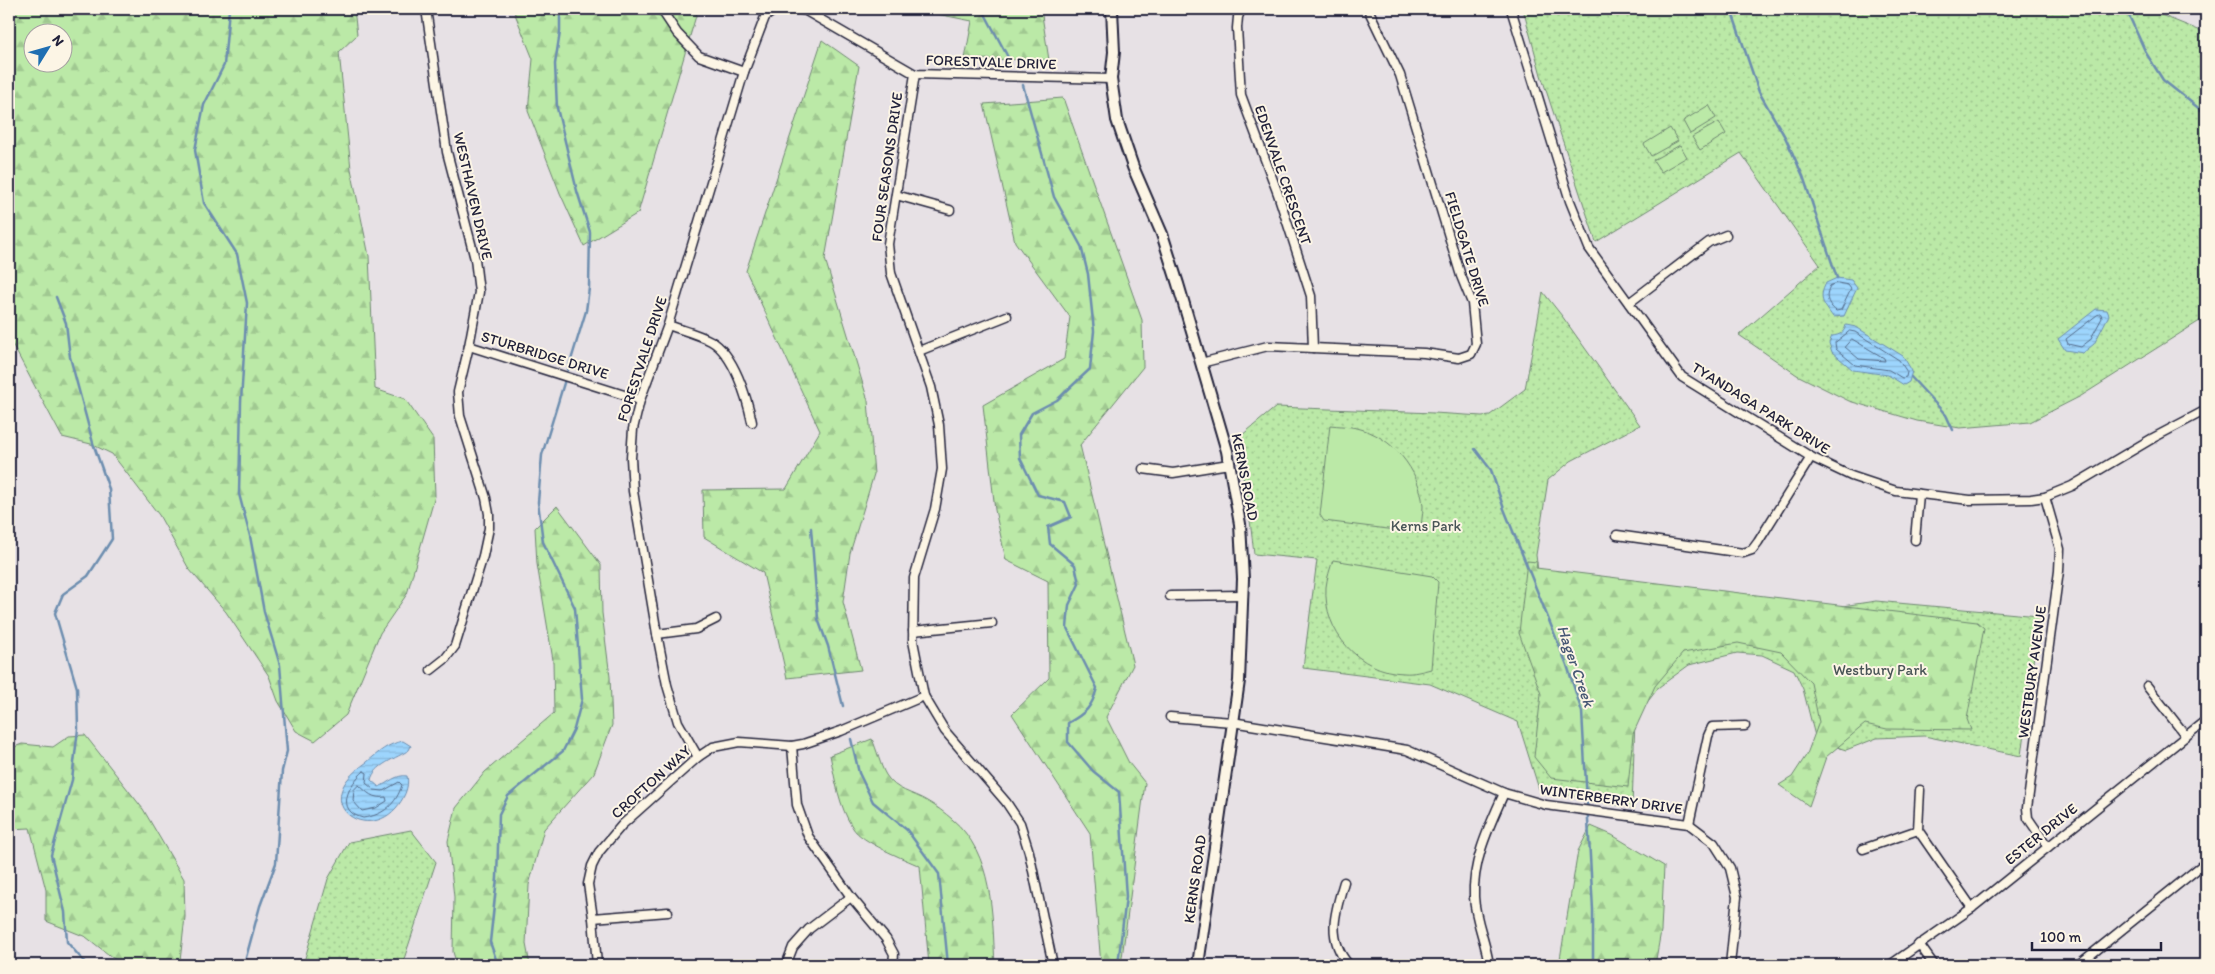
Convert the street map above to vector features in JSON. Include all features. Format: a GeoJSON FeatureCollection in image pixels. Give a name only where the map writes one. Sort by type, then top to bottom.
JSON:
{"type":"FeatureCollection","features":[{"type":"Feature","properties":{"kind":"street","name":"WESTHAVEN DRIVE"},"geometry":{"type":"LineString","coordinates":[[426,9],[447,152],[476,259],[479,292],[458,392],[460,416],[486,498],[489,528],[475,587],[455,646],[445,659],[431,670]]}},
{"type":"Feature","properties":{"kind":"street"},"geometry":{"type":"LineString","coordinates":[[661,9],[677,33],[699,56],[744,72]]}},
{"type":"Feature","properties":{"kind":"street","name":"FORESTVALE DRIVE"},"geometry":{"type":"LineString","coordinates":[[698,757],[678,722],[657,634],[633,491],[632,448],[640,400],[668,325],[744,72],[765,17],[776,9]]}},
{"type":"Feature","properties":{"kind":"street","name":"FORESTVALE DRIVE"},"geometry":{"type":"LineString","coordinates":[[797,9],[806,11],[915,74],[1111,79]]}},
{"type":"Feature","properties":{"kind":"street","name":"KERNS ROAD"},"geometry":{"type":"LineString","coordinates":[[1112,9],[1114,52],[1111,79],[1117,120],[1124,144],[1162,234],[1229,464],[1240,524],[1243,595],[1239,681],[1198,965]]}},
{"type":"Feature","properties":{"kind":"street","name":"EDENVALE CRESCENT"},"geometry":{"type":"LineString","coordinates":[[1241,9],[1237,28],[1241,95],[1278,194],[1311,296],[1313,348]]}},
{"type":"Feature","properties":{"kind":"street","name":"FIELDGATE DRIVE"},"geometry":{"type":"LineString","coordinates":[[1201,363],[1268,346],[1424,353],[1459,358],[1471,354],[1476,344],[1472,303],[1461,276],[1400,75],[1368,9]]}},
{"type":"Feature","properties":{"kind":"street","name":"TYANDAGA PARK DRIVE"},"geometry":{"type":"LineString","coordinates":[[1511,9],[1580,230],[1589,248],[1687,381],[1811,457],[1851,476],[1896,490],[1919,494],[1970,500],[1999,501],[2045,497],[2072,486],[2153,438],[2206,410]]}},
{"type":"Feature","properties":{"kind":"street","name":"FOUR SEASONS DRIVE"},"geometry":{"type":"LineString","coordinates":[[915,74],[888,244],[891,273],[906,321],[919,351],[931,387],[939,425],[942,469],[935,509],[914,578],[913,631],[924,696],[945,731],[1006,802],[1020,823],[1030,852],[1053,965]]}},
{"type":"Feature","properties":{"kind":"street"},"geometry":{"type":"LineString","coordinates":[[896,195],[950,210]]}},
{"type":"Feature","properties":{"kind":"street"},"geometry":{"type":"LineString","coordinates":[[1629,303],[1708,242],[1726,235]]}},
{"type":"Feature","properties":{"kind":"street"},"geometry":{"type":"LineString","coordinates":[[919,351],[1007,316]]}},
{"type":"Feature","properties":{"kind":"street"},"geometry":{"type":"LineString","coordinates":[[668,325],[713,342],[729,359],[747,399],[752,422]]}},
{"type":"Feature","properties":{"kind":"street","name":"STURBRIDGE DRIVE"},"geometry":{"type":"LineString","coordinates":[[469,346],[640,400]]}},
{"type":"Feature","properties":{"kind":"street"},"geometry":{"type":"LineString","coordinates":[[1617,535],[1743,553],[1752,550],[1811,457]]}},
{"type":"Feature","properties":{"kind":"street"},"geometry":{"type":"LineString","coordinates":[[1143,469],[1172,473],[1229,464]]}},
{"type":"Feature","properties":{"kind":"street"},"geometry":{"type":"LineString","coordinates":[[1915,540],[1919,494]]}},
{"type":"Feature","properties":{"kind":"street","name":"WESTBURY AVENUE"},"geometry":{"type":"LineString","coordinates":[[2045,497],[2060,549],[2059,571],[2027,808],[2028,818],[2048,847]]}},
{"type":"Feature","properties":{"kind":"street"},"geometry":{"type":"LineString","coordinates":[[1170,596],[1243,595]]}},
{"type":"Feature","properties":{"kind":"street"},"geometry":{"type":"LineString","coordinates":[[657,634],[696,629],[716,619]]}},
{"type":"Feature","properties":{"kind":"street"},"geometry":{"type":"LineString","coordinates":[[913,631],[992,623]]}},
{"type":"Feature","properties":{"kind":"street"},"geometry":{"type":"LineString","coordinates":[[2147,686],[2186,736]]}},
{"type":"Feature","properties":{"kind":"street","name":"CROFTON WAY"},"geometry":{"type":"LineString","coordinates":[[597,965],[594,918],[588,884],[592,866],[599,852],[622,825],[698,757],[713,747],[739,742],[792,746],[841,731],[924,696]]}},
{"type":"Feature","properties":{"kind":"street","name":"WINTERBERRY DRIVE"},"geometry":{"type":"LineString","coordinates":[[1170,717],[1232,722],[1407,750],[1504,793],[1546,805],[1689,824],[1714,843],[1730,868],[1737,897],[1730,965]]}},
{"type":"Feature","properties":{"kind":"street","name":"ESTER DRIVE"},"geometry":{"type":"LineString","coordinates":[[1890,965],[1972,908],[2206,720]]}},
{"type":"Feature","properties":{"kind":"street"},"geometry":{"type":"LineString","coordinates":[[1689,824],[1708,736],[1712,727],[1745,726]]}},
{"type":"Feature","properties":{"kind":"street"},"geometry":{"type":"LineString","coordinates":[[792,746],[797,805],[808,836],[851,897],[886,939],[894,954],[893,965]]}},
{"type":"Feature","properties":{"kind":"street"},"geometry":{"type":"LineString","coordinates":[[1920,790],[1918,830],[1972,908]]}},
{"type":"Feature","properties":{"kind":"street"},"geometry":{"type":"LineString","coordinates":[[1489,965],[1474,897],[1477,868],[1483,846],[1504,793]]}},
{"type":"Feature","properties":{"kind":"street"},"geometry":{"type":"LineString","coordinates":[[1863,849],[1918,830]]}},
{"type":"Feature","properties":{"kind":"street"},"geometry":{"type":"LineString","coordinates":[[2078,965],[2206,862]]}},
{"type":"Feature","properties":{"kind":"street"},"geometry":{"type":"LineString","coordinates":[[1344,882],[1334,923],[1335,942],[1341,957],[1349,965]]}},
{"type":"Feature","properties":{"kind":"street"},"geometry":{"type":"LineString","coordinates":[[786,965],[793,947],[809,929],[851,897]]}},
{"type":"Feature","properties":{"kind":"street"},"geometry":{"type":"LineString","coordinates":[[594,918],[668,912]]}},
{"type":"Feature","properties":{"kind":"street"},"geometry":{"type":"LineString","coordinates":[[1919,944],[1934,965]]}},
{"type":"Feature","properties":{"kind":"green space"},"geometry":{"type":"Polygon","coordinates":[[[9,9],[354,9],[357,35],[339,52],[351,169],[369,256],[375,389],[405,399],[433,439],[435,496],[407,594],[380,633],[346,715],[315,741],[296,731],[278,701],[269,676],[226,612],[189,569],[159,515],[112,454],[91,444],[62,437],[9,338],[9,9]]]}},
{"type":"Feature","properties":{"kind":"green space"},"geometry":{"type":"Polygon","coordinates":[[[513,9],[698,9],[638,213],[584,246],[560,193],[528,111],[533,59],[513,9]]]}},
{"type":"Feature","properties":{"kind":"green space"},"geometry":{"type":"Polygon","coordinates":[[[912,9],[1041,9],[1049,60],[965,59],[972,21],[912,9]]]}},
{"type":"Feature","properties":{"kind":"green space"},"geometry":{"type":"Polygon","coordinates":[[[1523,9],[2146,9],[2206,33],[2206,317],[2081,396],[2030,422],[1960,428],[1917,421],[1849,401],[1797,375],[1739,335],[1820,265],[1741,153],[1596,242],[1541,75],[1523,9]]]}},
{"type":"Feature","properties":{"kind":"green space"},"geometry":{"type":"Polygon","coordinates":[[[822,40],[859,66],[825,259],[868,401],[874,474],[850,553],[843,602],[861,670],[787,678],[763,573],[704,537],[703,490],[786,489],[820,431],[746,271],[822,40]]]}},
{"type":"Feature","properties":{"kind":"green space"},"geometry":{"type":"Polygon","coordinates":[[[1063,98],[1142,320],[1143,367],[1080,445],[1133,665],[1106,717],[1129,763],[1145,783],[1121,965],[1101,965],[1090,833],[1012,714],[1049,678],[1048,581],[1006,560],[995,510],[983,405],[1064,359],[1070,317],[1015,242],[984,104],[1063,98]]]}},
{"type":"Feature","properties":{"kind":"green space"},"geometry":{"type":"Polygon","coordinates":[[[1709,105],[1716,118],[1690,134],[1683,121],[1709,105]]]}},
{"type":"Feature","properties":{"kind":"green space"},"geometry":{"type":"Polygon","coordinates":[[[1719,122],[1726,134],[1700,150],[1692,137],[1719,122]]]}},
{"type":"Feature","properties":{"kind":"green space"},"geometry":{"type":"Polygon","coordinates":[[[1670,128],[1678,141],[1651,156],[1644,144],[1670,128]]]}},
{"type":"Feature","properties":{"kind":"green space"},"geometry":{"type":"Polygon","coordinates":[[[1680,145],[1687,157],[1661,172],[1653,160],[1680,145]]]}},
{"type":"Feature","properties":{"kind":"green space","name":"Kerns Park"},"geometry":{"type":"Polygon","coordinates":[[[1543,292],[1640,425],[1571,461],[1548,480],[1536,555],[1543,612],[1808,611],[1876,601],[2039,616],[2021,756],[1924,736],[1877,738],[1846,750],[1816,740],[1803,689],[1794,670],[1762,655],[1737,653],[1689,665],[1659,687],[1635,718],[1632,808],[1539,789],[1518,722],[1430,684],[1303,668],[1317,560],[1254,554],[1248,503],[1236,440],[1276,407],[1490,415],[1525,389],[1543,292]]]}},
{"type":"Feature","properties":{"kind":"green space"},"geometry":{"type":"Polygon","coordinates":[[[1330,425],[1354,427],[1370,432],[1382,438],[1402,457],[1410,468],[1421,493],[1423,506],[1420,533],[1324,521],[1320,515],[1330,425]]]}},
{"type":"Feature","properties":{"kind":"green space"},"geometry":{"type":"Polygon","coordinates":[[[557,506],[601,565],[602,613],[610,677],[612,725],[594,773],[544,829],[529,885],[526,944],[530,965],[457,965],[453,952],[454,897],[448,841],[456,808],[485,772],[554,713],[553,660],[537,564],[535,528],[557,506]]]}},
{"type":"Feature","properties":{"kind":"green space"},"geometry":{"type":"Polygon","coordinates":[[[1333,560],[1432,576],[1438,582],[1431,669],[1411,673],[1388,671],[1372,665],[1347,646],[1337,634],[1327,604],[1326,584],[1333,560]]]}},
{"type":"Feature","properties":{"kind":"green space","name":"Westbury Park"},"geometry":{"type":"Polygon","coordinates":[[[1527,561],[1537,562],[1536,568],[1977,622],[1984,628],[1967,719],[1971,730],[1887,729],[1865,724],[1826,757],[1809,806],[1779,785],[1792,777],[1807,754],[1819,722],[1811,683],[1781,652],[1738,643],[1683,653],[1655,686],[1633,734],[1628,787],[1551,778],[1534,757],[1541,694],[1519,633],[1527,561]]]}},
{"type":"Feature","properties":{"kind":"green space"},"geometry":{"type":"Polygon","coordinates":[[[85,735],[143,809],[184,879],[185,917],[180,961],[176,965],[122,965],[86,937],[46,921],[46,890],[30,828],[9,829],[9,749],[22,744],[53,747],[69,736],[85,735]]]}},
{"type":"Feature","properties":{"kind":"green space"},"geometry":{"type":"Polygon","coordinates":[[[872,739],[882,767],[890,780],[899,788],[927,801],[946,814],[966,833],[976,850],[988,886],[995,965],[929,965],[920,866],[884,850],[865,839],[853,828],[848,820],[838,793],[830,755],[872,739]]]}},
{"type":"Feature","properties":{"kind":"green space"},"geometry":{"type":"Polygon","coordinates":[[[1591,826],[1612,835],[1664,866],[1661,931],[1655,965],[1559,965],[1578,851],[1591,826]]]}},
{"type":"Feature","properties":{"kind":"green space"},"geometry":{"type":"Polygon","coordinates":[[[411,830],[436,862],[402,965],[303,965],[328,879],[349,842],[411,830]]]}},
{"type":"Feature","properties":{"kind":"water"},"geometry":{"type":"Polygon","coordinates":[[[1837,278],[1851,280],[1857,288],[1844,316],[1833,317],[1824,304],[1822,293],[1826,283],[1837,278]]]}},
{"type":"Feature","properties":{"kind":"water"},"geometry":{"type":"Polygon","coordinates":[[[2096,309],[2107,310],[2109,315],[2094,344],[2083,353],[2065,350],[2058,339],[2096,309]]]}},
{"type":"Feature","properties":{"kind":"water"},"geometry":{"type":"Polygon","coordinates":[[[1846,325],[1856,327],[1903,356],[1912,371],[1909,382],[1904,385],[1888,375],[1853,370],[1832,352],[1829,343],[1832,336],[1841,333],[1846,325]]]}},
{"type":"Feature","properties":{"kind":"water"},"geometry":{"type":"Polygon","coordinates":[[[403,741],[411,746],[409,750],[381,766],[371,780],[379,787],[396,778],[407,776],[407,789],[401,801],[385,817],[374,821],[363,821],[353,818],[345,811],[341,803],[341,792],[347,780],[356,770],[384,749],[392,744],[403,741]]]}},
{"type":"Feature","properties":{"kind":"waterway"},"geometry":{"type":"LineString","coordinates":[[229,9],[224,65],[204,105],[195,150],[204,203],[237,254],[247,303],[241,402],[239,494],[250,536],[264,612],[280,665],[287,751],[282,771],[276,863],[260,906],[244,965]]}},
{"type":"Feature","properties":{"kind":"waterway"},"geometry":{"type":"LineString","coordinates":[[498,965],[490,942],[497,878],[499,814],[508,796],[563,751],[574,729],[582,699],[575,608],[543,542],[538,502],[542,455],[586,311],[589,288],[590,232],[577,191],[557,108],[555,64],[560,32],[560,9]]}},
{"type":"Feature","properties":{"kind":"waterway"},"geometry":{"type":"LineString","coordinates":[[980,9],[985,14],[1010,61]]}},
{"type":"Feature","properties":{"kind":"waterway"},"geometry":{"type":"LineString","coordinates":[[1731,9],[1759,92],[1785,137],[1803,176],[1837,278]]}},
{"type":"Feature","properties":{"kind":"waterway"},"geometry":{"type":"LineString","coordinates":[[2126,9],[2146,53],[2163,80],[2206,114]]}},
{"type":"Feature","properties":{"kind":"waterway"},"geometry":{"type":"LineString","coordinates":[[1023,85],[1054,197],[1081,246],[1088,274],[1094,331],[1090,369],[1057,400],[1032,413],[1019,435],[1020,458],[1038,495],[1065,502],[1071,517],[1048,527],[1050,544],[1075,565],[1079,584],[1069,605],[1067,628],[1097,688],[1093,700],[1087,709],[1068,723],[1068,742],[1093,771],[1119,792],[1126,897],[1118,965]]}},
{"type":"Feature","properties":{"kind":"waterway"},"geometry":{"type":"LineString","coordinates":[[56,297],[66,323],[70,357],[93,443],[109,489],[112,539],[88,576],[63,594],[55,613],[77,688],[78,729],[72,780],[51,855],[65,912],[67,942],[87,965]]}},
{"type":"Feature","properties":{"kind":"waterway"},"geometry":{"type":"LineString","coordinates":[[1911,377],[1946,415],[1953,430]]}},
{"type":"Feature","properties":{"kind":"waterway","name":"Hager Creek"},"geometry":{"type":"LineString","coordinates":[[1475,449],[1491,470],[1504,509],[1567,665],[1582,712],[1593,910],[1593,965]]}},
{"type":"Feature","properties":{"kind":"waterway"},"geometry":{"type":"LineString","coordinates":[[811,528],[818,619],[828,646],[843,706]]}},
{"type":"Feature","properties":{"kind":"waterway"},"geometry":{"type":"LineString","coordinates":[[851,739],[859,773],[873,802],[907,830],[939,874],[948,965]]}}]}
